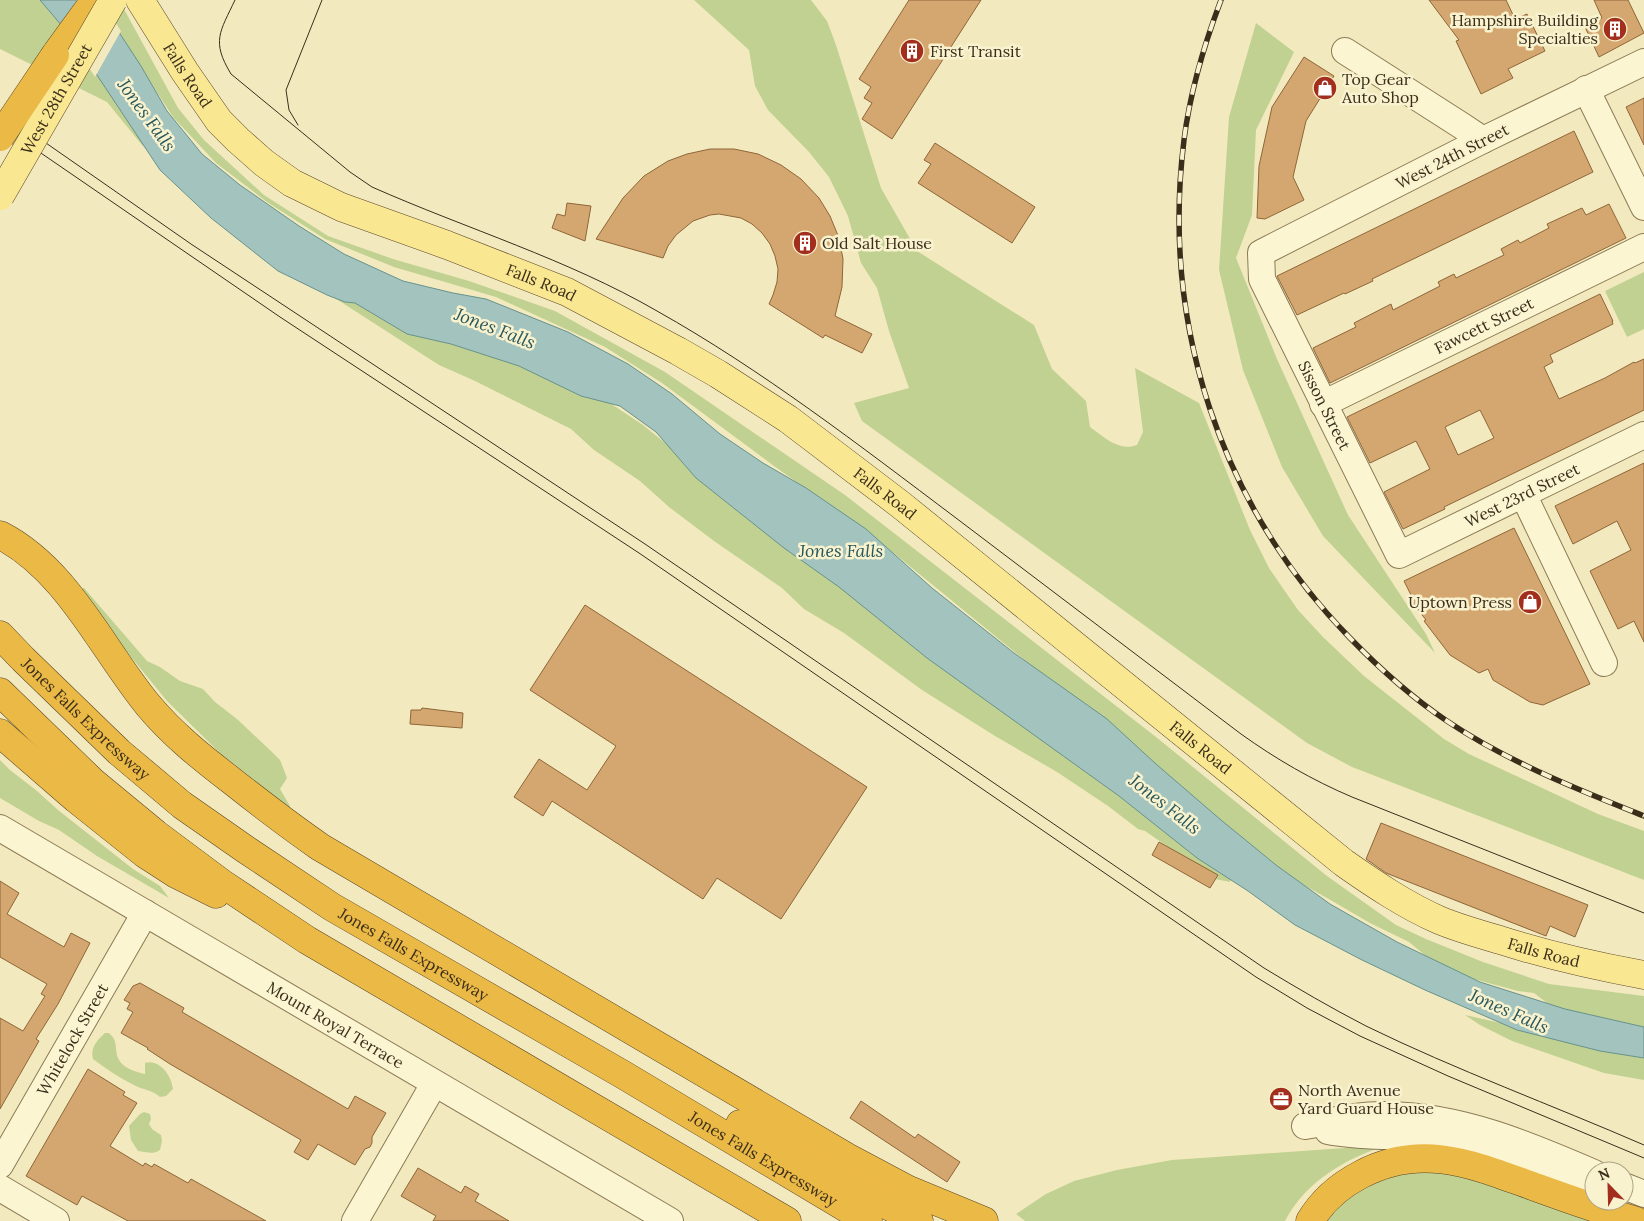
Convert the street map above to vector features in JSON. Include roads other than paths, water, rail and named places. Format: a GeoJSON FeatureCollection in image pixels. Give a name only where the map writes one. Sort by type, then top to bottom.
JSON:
{"type":"FeatureCollection","features":[{"type":"Feature","properties":{"kind":"highway"},"geometry":{"type":"LineString","coordinates":[[0,137],[95,0]]}},
{"type":"Feature","properties":{"kind":"highway"},"geometry":{"type":"LineString","coordinates":[[0,535],[28,554],[61,585],[132,684]]}},
{"type":"Feature","properties":{"kind":"highway"},"geometry":{"type":"LineString","coordinates":[[0,557],[24,570],[43,584],[165,723],[190,748],[320,847],[847,1157],[909,1190],[984,1221]]}},
{"type":"Feature","properties":{"kind":"highway","name":"Jones Falls Expressway"},"geometry":{"type":"LineString","coordinates":[[0,634],[23,659],[119,752],[182,805],[245,849],[332,907],[622,1074],[868,1221]]}},
{"type":"Feature","properties":{"kind":"highway"},"geometry":{"type":"LineString","coordinates":[[0,692],[94,782],[156,834],[223,884],[307,940],[787,1221]]}},
{"type":"Feature","properties":{"kind":"highway"},"geometry":{"type":"LineString","coordinates":[[0,732],[76,799],[145,854],[176,874],[307,940]]}},
{"type":"Feature","properties":{"kind":"highway"},"geometry":{"type":"LineString","coordinates":[[622,1074],[726,1116],[876,1200],[919,1221]]}},
{"type":"Feature","properties":{"kind":"highway"},"geometry":{"type":"LineString","coordinates":[[1310,1221],[1329,1196],[1352,1179],[1392,1161],[1411,1158],[1440,1159],[1477,1166],[1602,1211],[1636,1221]]}},
{"type":"Feature","properties":{"kind":"highway"},"geometry":{"type":"LineString","coordinates":[[699,1170],[774,1221]]}},
{"type":"Feature","properties":{"kind":"main road","name":"West 28th Street"},"geometry":{"type":"LineString","coordinates":[[0,196],[113,0]]}},
{"type":"Feature","properties":{"kind":"main road","name":"Falls Road"},"geometry":{"type":"LineString","coordinates":[[140,0],[219,122],[264,163],[292,183],[341,207],[447,245],[566,292],[686,356],[788,419],[901,506],[1344,863],[1384,891],[1438,919],[1476,933],[1530,950],[1595,966],[1644,975]]}},
{"type":"Feature","properties":{"kind":"street"},"geometry":{"type":"LineString","coordinates":[[1345,51],[1483,140]]}},
{"type":"Feature","properties":{"kind":"street","name":"West 24th Street"},"geometry":{"type":"LineString","coordinates":[[1261,253],[1483,140],[1644,62]]}},
{"type":"Feature","properties":{"kind":"street"},"geometry":{"type":"LineString","coordinates":[[1586,89],[1644,207]]}},
{"type":"Feature","properties":{"kind":"street","name":"Fawcett Street"},"geometry":{"type":"LineString","coordinates":[[1323,404],[1644,246]]}},
{"type":"Feature","properties":{"kind":"street","name":"Sisson Street"},"geometry":{"type":"LineString","coordinates":[[1261,253],[1262,279],[1399,555]]}},
{"type":"Feature","properties":{"kind":"street","name":"West 23rd Street"},"geometry":{"type":"LineString","coordinates":[[1399,555],[1644,435]]}},
{"type":"Feature","properties":{"kind":"street"},"geometry":{"type":"LineString","coordinates":[[1523,494],[1604,662]]}},
{"type":"Feature","properties":{"kind":"street","name":"Mount Royal Terrace"},"geometry":{"type":"LineString","coordinates":[[0,828],[670,1221]]}},
{"type":"Feature","properties":{"kind":"street","name":"Whitelock Street"},"geometry":{"type":"LineString","coordinates":[[0,1164],[144,913]]}},
{"type":"Feature","properties":{"kind":"street"},"geometry":{"type":"LineString","coordinates":[[355,1221],[434,1084]]}},
{"type":"Feature","properties":{"kind":"street"},"geometry":{"type":"LineString","coordinates":[[1584,1169],[1483,1130],[1422,1117],[1388,1114],[1342,1119],[1305,1126],[1343,1134],[1420,1138],[1480,1150],[1511,1159],[1584,1189]]}},
{"type":"Feature","properties":{"kind":"street"},"geometry":{"type":"LineString","coordinates":[[0,1188],[56,1221]]}},
{"type":"Feature","properties":{"kind":"street"},"geometry":{"type":"LineString","coordinates":[[1631,1211],[1644,1217]]}},
{"type":"Feature","properties":{"kind":"water","name":"Jones Falls"},"geometry":{"type":"Polygon","coordinates":[[[40,0],[98,0],[141,66],[167,111],[202,154],[240,185],[299,226],[344,254],[403,281],[486,299],[568,332],[628,364],[672,394],[720,434],[763,463],[806,488],[866,529],[932,588],[1014,653],[1107,719],[1221,820],[1276,865],[1330,904],[1397,942],[1480,982],[1565,1009],[1644,1027],[1644,1058],[1600,1051],[1517,1030],[1425,990],[1295,925],[1248,891],[1197,858],[1119,796],[927,658],[839,587],[784,548],[696,478],[656,432],[620,406],[581,396],[519,366],[451,344],[407,334],[355,303],[345,302],[327,295],[278,271],[211,218],[160,170],[73,39],[40,0]]]}},
{"type":"Feature","properties":{"kind":"tram line"},"geometry":{"type":"LineString","coordinates":[[235,0],[225,20],[220,37],[221,53],[231,74],[350,172],[372,187],[588,276],[623,292],[696,334],[810,409],[1241,734],[1295,769],[1352,797],[1644,913]]}},
{"type":"Feature","properties":{"kind":"tram line"},"geometry":{"type":"LineString","coordinates":[[298,125],[289,110],[286,90],[322,0]]}},
{"type":"Feature","properties":{"kind":"tram line"},"geometry":{"type":"LineString","coordinates":[[0,111],[191,244],[645,544],[1264,968],[1340,1012],[1400,1042],[1644,1145]]}},
{"type":"Feature","properties":{"kind":"tram line"},"geometry":{"type":"LineString","coordinates":[[0,125],[280,317],[639,553],[1256,977],[1307,1008],[1360,1036],[1448,1076],[1644,1158]]}},
{"type":"Feature","properties":{"kind":"railway"},"geometry":{"type":"LineString","coordinates":[[1221,0],[1203,51],[1190,104],[1184,140],[1179,209],[1182,277],[1192,343],[1210,408],[1234,470],[1266,529],[1304,585],[1349,637],[1408,692],[1470,736],[1518,762],[1644,816]]}},
{"type":"Feature","properties":{"kind":"place","name":"Hampshire Building Specialties"},"geometry":{"type":"Point","coordinates":[1615,29]}},
{"type":"Feature","properties":{"kind":"place","name":"First Transit"},"geometry":{"type":"Point","coordinates":[912,51]}},
{"type":"Feature","properties":{"kind":"place","name":"Top Gear Auto Shop"},"geometry":{"type":"Point","coordinates":[1325,88]}},
{"type":"Feature","properties":{"kind":"place","name":"Old Salt House"},"geometry":{"type":"Point","coordinates":[805,243]}},
{"type":"Feature","properties":{"kind":"place","name":"Uptown Press"},"geometry":{"type":"Point","coordinates":[1530,602]}},
{"type":"Feature","properties":{"kind":"place","name":"North Avenue Yard Guard House"},"geometry":{"type":"Point","coordinates":[1281,1099]}}]}
